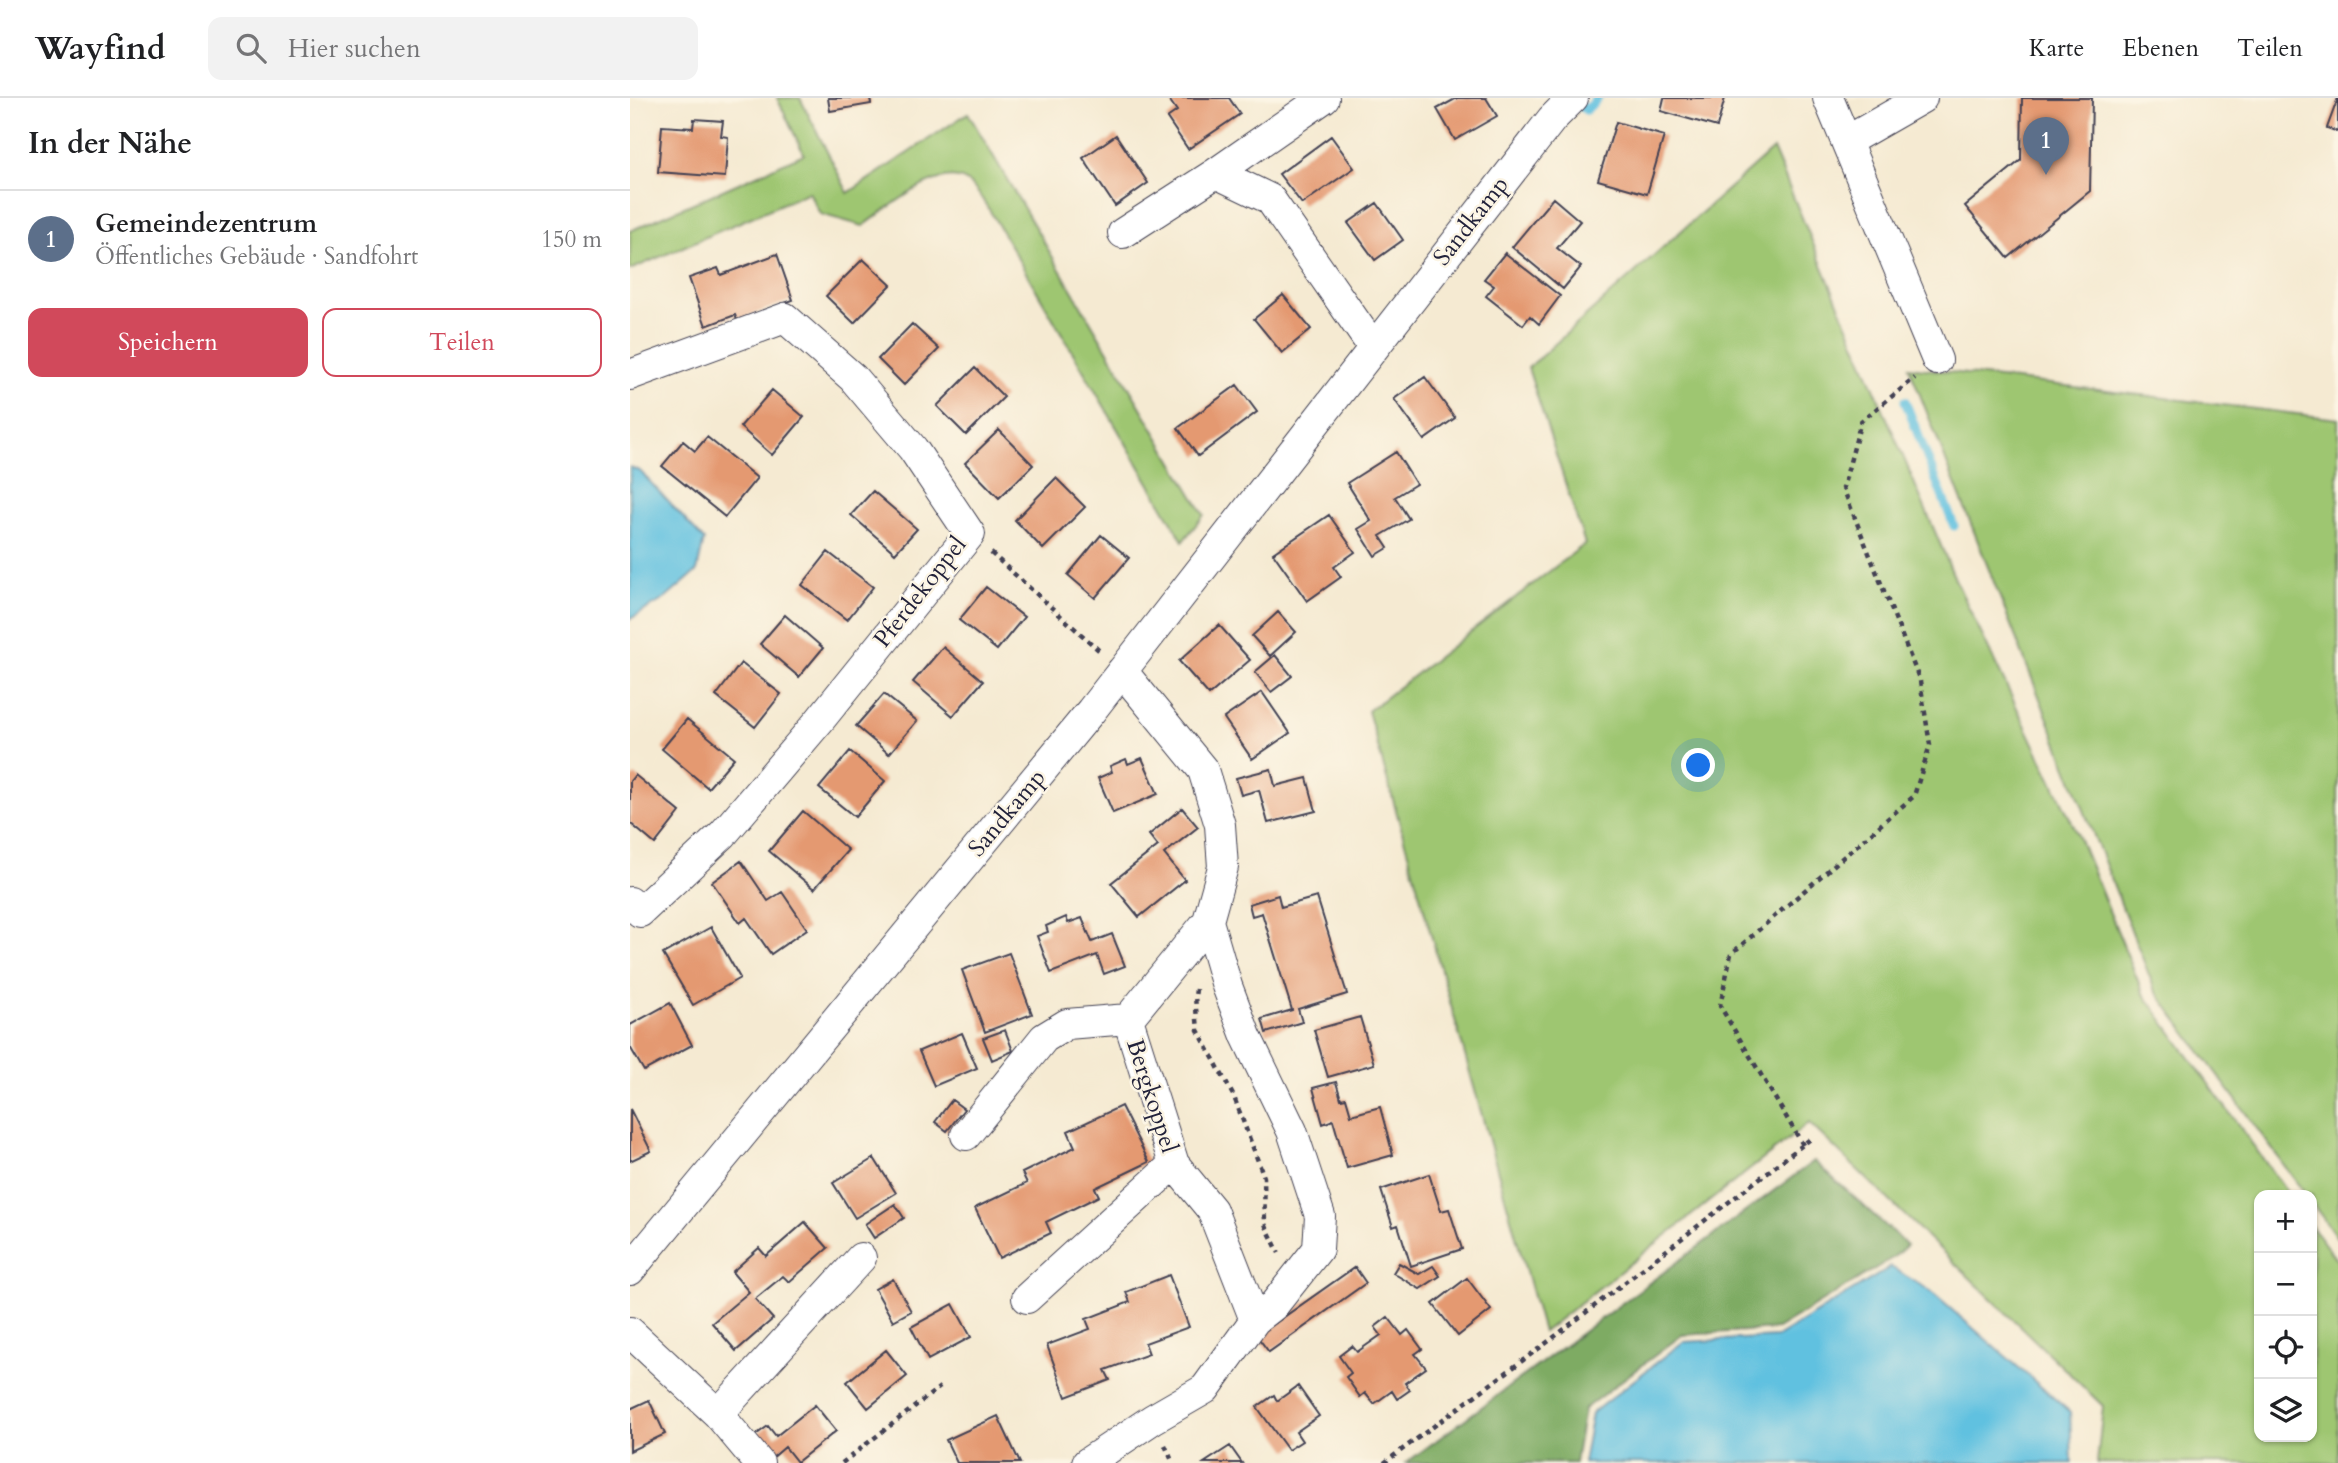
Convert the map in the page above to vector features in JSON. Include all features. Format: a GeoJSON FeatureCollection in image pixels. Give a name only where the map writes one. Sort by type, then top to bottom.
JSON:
{"type":"FeatureCollection","features":[{"type":"Feature","properties":{"kind":"street"},"geometry":{"type":"LineString","coordinates":[[1123,233],[1324,98]]}},
{"type":"Feature","properties":{"kind":"street","name":"Sandkamp"},"geometry":{"type":"LineString","coordinates":[[630,1270],[1091,711],[1552,119],[1573,98]]}},
{"type":"Feature","properties":{"kind":"street"},"geometry":{"type":"LineString","coordinates":[[1828,98],[1937,360]]}},
{"type":"Feature","properties":{"kind":"street"},"geometry":{"type":"LineString","coordinates":[[1847,141],[1922,98]]}},
{"type":"Feature","properties":{"kind":"street"},"geometry":{"type":"LineString","coordinates":[[1216,173],[1270,199],[1373,347]]}},
{"type":"Feature","properties":{"kind":"street","name":"Pferdekoppel"},"geometry":{"type":"LineString","coordinates":[[630,375],[785,318],[853,378],[912,449],[970,534],[819,721],[723,834],[640,912],[630,902]]}},
{"type":"Feature","properties":{"kind":"street","name":"Bergkoppel"},"geometry":{"type":"LineString","coordinates":[[1122,671],[1203,771],[1220,825],[1223,867],[1208,921],[1128,1019],[1174,1164],[1212,1210],[1255,1320]]}},
{"type":"Feature","properties":{"kind":"street"},"geometry":{"type":"LineString","coordinates":[[1087,1463],[1153,1419],[1205,1389],[1255,1320],[1273,1306],[1318,1249],[1320,1216],[1292,1130],[1246,1037],[1231,998],[1208,921]]}},
{"type":"Feature","properties":{"kind":"street"},"geometry":{"type":"LineString","coordinates":[[966,1135],[1044,1038],[1067,1024],[1128,1019]]}},
{"type":"Feature","properties":{"kind":"street"},"geometry":{"type":"LineString","coordinates":[[1027,1298],[1174,1164]]}},
{"type":"Feature","properties":{"kind":"street"},"geometry":{"type":"LineString","coordinates":[[718,1414],[861,1258]]}},
{"type":"Feature","properties":{"kind":"street"},"geometry":{"type":"LineString","coordinates":[[630,1332],[718,1414],[759,1463]]}},
{"type":"Feature","properties":{"kind":"path"},"geometry":{"type":"LineString","coordinates":[[1803,1145],[1720,1006],[1731,954],[1914,796],[1930,745],[1920,681],[1843,488],[1861,421],[1937,360]]}},
{"type":"Feature","properties":{"kind":"path"},"geometry":{"type":"LineString","coordinates":[[970,534],[1122,671]]}},
{"type":"Feature","properties":{"kind":"path"},"geometry":{"type":"LineString","coordinates":[[1197,984],[1195,997],[1198,1030],[1234,1097],[1264,1177],[1265,1224],[1293,1282]]}},
{"type":"Feature","properties":{"kind":"path"},"geometry":{"type":"LineString","coordinates":[[1384,1463],[1549,1341],[1813,1137]]}},
{"type":"Feature","properties":{"kind":"path"},"geometry":{"type":"LineString","coordinates":[[842,1463],[940,1387]]}},
{"type":"Feature","properties":{"kind":"green space"},"geometry":{"type":"Polygon","coordinates":[[[777,98],[800,98],[848,193],[968,113],[1204,515],[1183,541],[990,211],[973,187],[958,178],[930,182],[900,199],[863,226],[820,214],[809,192],[630,270],[630,231],[804,154],[777,98]]]}},
{"type":"Feature","properties":{"kind":"green space"},"geometry":{"type":"Polygon","coordinates":[[[1773,149],[1955,579],[2077,833],[2143,993],[2285,1190],[2254,1190],[2254,1442],[2317,1442],[2317,1234],[2338,1262],[2338,1463],[2097,1463],[2103,1406],[1809,1123],[1543,1332],[1368,711],[1585,544],[1528,368],[1773,149]]]}},
{"type":"Feature","properties":{"kind":"green space"},"geometry":{"type":"Polygon","coordinates":[[[1909,367],[2338,419],[2338,1239],[2317,1210],[2317,1190],[2302,1190],[2155,990],[1909,367]]]}},
{"type":"Feature","properties":{"kind":"green space"},"geometry":{"type":"Polygon","coordinates":[[[1814,1161],[1907,1245],[1894,1257],[1777,1329],[1682,1335],[1584,1409],[1575,1463],[1406,1463],[1814,1161]]]}},
{"type":"Feature","properties":{"kind":"water"},"geometry":{"type":"Polygon","coordinates":[[[630,467],[640,471],[704,540],[697,571],[666,598],[630,619],[630,467]]]}},
{"type":"Feature","properties":{"kind":"water"},"geometry":{"type":"Polygon","coordinates":[[[1891,1267],[1929,1290],[2070,1412],[2072,1463],[1583,1463],[1592,1413],[1683,1342],[1777,1337],[1891,1267]]]}},
{"type":"Feature","properties":{"kind":"building"},"geometry":{"type":"Polygon","coordinates":[[[828,98],[870,98],[871,104],[830,111],[828,98]]]}},
{"type":"Feature","properties":{"kind":"building"},"geometry":{"type":"Polygon","coordinates":[[[1168,98],[1229,98],[1240,114],[1188,149],[1167,118],[1177,111],[1168,98]]]}},
{"type":"Feature","properties":{"kind":"building"},"geometry":{"type":"Polygon","coordinates":[[[1457,98],[1486,98],[1497,116],[1455,140],[1437,109],[1457,98]]]}},
{"type":"Feature","properties":{"kind":"building"},"geometry":{"type":"Polygon","coordinates":[[[1664,98],[1725,98],[1717,127],[1661,111],[1664,98]]]}},
{"type":"Feature","properties":{"kind":"building"},"geometry":{"type":"Polygon","coordinates":[[[2022,98],[2092,98],[2090,191],[2008,258],[1965,206],[2021,160],[2022,98]]]}},
{"type":"Feature","properties":{"kind":"building"},"geometry":{"type":"Polygon","coordinates":[[[2338,98],[2338,132],[2327,128],[2338,98]]]}},
{"type":"Feature","properties":{"kind":"building"},"geometry":{"type":"Polygon","coordinates":[[[694,119],[723,121],[721,136],[728,137],[725,177],[658,172],[662,126],[693,128],[694,119]]]}},
{"type":"Feature","properties":{"kind":"building"},"geometry":{"type":"Polygon","coordinates":[[[1616,122],[1664,136],[1647,194],[1598,180],[1616,122]]]}},
{"type":"Feature","properties":{"kind":"building"},"geometry":{"type":"Polygon","coordinates":[[[1116,135],[1148,183],[1115,206],[1083,158],[1116,135]]]}},
{"type":"Feature","properties":{"kind":"building"},"geometry":{"type":"Polygon","coordinates":[[[1331,136],[1354,168],[1302,204],[1279,174],[1331,136]]]}},
{"type":"Feature","properties":{"kind":"building"},"geometry":{"type":"Polygon","coordinates":[[[1553,198],[1580,221],[1557,248],[1581,267],[1563,289],[1512,247],[1553,198]]]}},
{"type":"Feature","properties":{"kind":"building"},"geometry":{"type":"Polygon","coordinates":[[[1377,203],[1403,240],[1375,260],[1348,223],[1377,203]]]}},
{"type":"Feature","properties":{"kind":"building"},"geometry":{"type":"Polygon","coordinates":[[[1505,253],[1560,296],[1539,324],[1530,316],[1523,325],[1486,296],[1494,286],[1484,279],[1505,253]]]}},
{"type":"Feature","properties":{"kind":"building"},"geometry":{"type":"Polygon","coordinates":[[[777,254],[793,300],[737,320],[735,315],[706,326],[689,278],[718,268],[721,275],[777,254]]]}},
{"type":"Feature","properties":{"kind":"building"},"geometry":{"type":"Polygon","coordinates":[[[863,259],[891,285],[854,323],[826,296],[863,259]]]}},
{"type":"Feature","properties":{"kind":"building"},"geometry":{"type":"Polygon","coordinates":[[[1283,295],[1311,329],[1282,353],[1254,319],[1283,295]]]}},
{"type":"Feature","properties":{"kind":"building"},"geometry":{"type":"Polygon","coordinates":[[[912,324],[939,349],[904,385],[878,359],[912,324]]]}},
{"type":"Feature","properties":{"kind":"building"},"geometry":{"type":"Polygon","coordinates":[[[975,368],[1004,397],[966,435],[937,406],[975,368]]]}},
{"type":"Feature","properties":{"kind":"building"},"geometry":{"type":"Polygon","coordinates":[[[1425,377],[1455,418],[1424,440],[1394,399],[1425,377]]]}},
{"type":"Feature","properties":{"kind":"building"},"geometry":{"type":"Polygon","coordinates":[[[1237,385],[1257,412],[1198,456],[1178,428],[1237,385]]]}},
{"type":"Feature","properties":{"kind":"building"},"geometry":{"type":"Polygon","coordinates":[[[772,390],[804,417],[772,455],[740,427],[772,390]]]}},
{"type":"Feature","properties":{"kind":"building"},"geometry":{"type":"Polygon","coordinates":[[[999,430],[1033,465],[999,498],[965,463],[999,430]]]}},
{"type":"Feature","properties":{"kind":"building"},"geometry":{"type":"Polygon","coordinates":[[[707,437],[757,478],[725,517],[662,466],[683,441],[695,451],[707,437]]]}},
{"type":"Feature","properties":{"kind":"building"},"geometry":{"type":"Polygon","coordinates":[[[1396,452],[1416,484],[1395,497],[1409,519],[1380,536],[1388,548],[1375,556],[1358,529],[1371,521],[1347,483],[1396,452]]]}},
{"type":"Feature","properties":{"kind":"building"},"geometry":{"type":"Polygon","coordinates":[[[1056,478],[1085,507],[1043,549],[1015,520],[1056,478]]]}},
{"type":"Feature","properties":{"kind":"building"},"geometry":{"type":"Polygon","coordinates":[[[873,491],[917,529],[895,553],[851,515],[873,491]]]}},
{"type":"Feature","properties":{"kind":"building"},"geometry":{"type":"Polygon","coordinates":[[[1329,515],[1355,552],[1334,567],[1341,577],[1307,601],[1273,553],[1329,515]]]}},
{"type":"Feature","properties":{"kind":"building"},"geometry":{"type":"Polygon","coordinates":[[[1101,535],[1129,558],[1095,598],[1068,575],[1101,535]]]}},
{"type":"Feature","properties":{"kind":"building"},"geometry":{"type":"Polygon","coordinates":[[[828,552],[873,587],[847,620],[802,585],[828,552]]]}},
{"type":"Feature","properties":{"kind":"building"},"geometry":{"type":"Polygon","coordinates":[[[986,587],[1024,617],[997,650],[959,620],[986,587]]]}},
{"type":"Feature","properties":{"kind":"building"},"geometry":{"type":"Polygon","coordinates":[[[1278,612],[1296,632],[1270,656],[1252,636],[1278,612]]]}},
{"type":"Feature","properties":{"kind":"building"},"geometry":{"type":"Polygon","coordinates":[[[785,615],[823,648],[799,677],[760,644],[785,615]]]}},
{"type":"Feature","properties":{"kind":"building"},"geometry":{"type":"Polygon","coordinates":[[[1219,625],[1250,660],[1209,695],[1179,661],[1219,625]]]}},
{"type":"Feature","properties":{"kind":"building"},"geometry":{"type":"Polygon","coordinates":[[[943,647],[983,681],[953,716],[913,682],[943,647]]]}},
{"type":"Feature","properties":{"kind":"building"},"geometry":{"type":"Polygon","coordinates":[[[1275,655],[1292,676],[1271,692],[1255,672],[1275,655]]]}},
{"type":"Feature","properties":{"kind":"building"},"geometry":{"type":"Polygon","coordinates":[[[741,663],[781,694],[755,727],[716,696],[741,663]]]}},
{"type":"Feature","properties":{"kind":"building"},"geometry":{"type":"Polygon","coordinates":[[[1262,692],[1290,733],[1252,759],[1224,718],[1262,692]]]}},
{"type":"Feature","properties":{"kind":"building"},"geometry":{"type":"Polygon","coordinates":[[[884,694],[917,721],[889,754],[856,726],[884,694]]]}},
{"type":"Feature","properties":{"kind":"building"},"geometry":{"type":"Polygon","coordinates":[[[687,719],[734,758],[708,788],[662,749],[687,719]]]}},
{"type":"Feature","properties":{"kind":"building"},"geometry":{"type":"Polygon","coordinates":[[[850,751],[885,781],[855,817],[819,788],[850,751]]]}},
{"type":"Feature","properties":{"kind":"building"},"geometry":{"type":"Polygon","coordinates":[[[1142,758],[1158,794],[1113,813],[1098,778],[1112,772],[1110,766],[1126,759],[1128,764],[1142,758]]]}},
{"type":"Feature","properties":{"kind":"building"},"geometry":{"type":"Polygon","coordinates":[[[1271,769],[1275,786],[1307,778],[1316,811],[1268,823],[1259,790],[1241,795],[1236,778],[1271,769]]]}},
{"type":"Feature","properties":{"kind":"building"},"geometry":{"type":"Polygon","coordinates":[[[635,775],[680,812],[655,844],[630,823],[630,781],[635,775]]]}},
{"type":"Feature","properties":{"kind":"building"},"geometry":{"type":"Polygon","coordinates":[[[1182,808],[1198,827],[1164,854],[1185,880],[1139,917],[1111,883],[1158,846],[1149,835],[1182,808]]]}},
{"type":"Feature","properties":{"kind":"building"},"geometry":{"type":"Polygon","coordinates":[[[803,811],[848,850],[814,889],[769,851],[803,811]]]}},
{"type":"Feature","properties":{"kind":"building"},"geometry":{"type":"Polygon","coordinates":[[[741,861],[768,901],[782,892],[807,929],[771,954],[746,918],[740,923],[712,882],[741,861]]]}},
{"type":"Feature","properties":{"kind":"building"},"geometry":{"type":"Polygon","coordinates":[[[1278,895],[1281,907],[1317,897],[1347,994],[1298,1009],[1302,1022],[1266,1033],[1262,1019],[1292,1010],[1262,913],[1252,916],[1249,904],[1278,895]]]}},
{"type":"Feature","properties":{"kind":"building"},"geometry":{"type":"Polygon","coordinates":[[[1066,917],[1068,923],[1082,918],[1092,942],[1112,934],[1125,966],[1104,974],[1097,955],[1051,973],[1037,936],[1048,932],[1046,926],[1066,917]]]}},
{"type":"Feature","properties":{"kind":"building"},"geometry":{"type":"Polygon","coordinates":[[[711,927],[740,978],[693,1005],[663,954],[711,927]]]}},
{"type":"Feature","properties":{"kind":"building"},"geometry":{"type":"Polygon","coordinates":[[[1009,953],[1032,1014],[985,1032],[962,970],[1009,953]]]}},
{"type":"Feature","properties":{"kind":"building"},"geometry":{"type":"Polygon","coordinates":[[[670,1003],[692,1045],[644,1071],[630,1047],[630,1025],[670,1003]]]}},
{"type":"Feature","properties":{"kind":"building"},"geometry":{"type":"Polygon","coordinates":[[[1360,1017],[1374,1064],[1328,1077],[1314,1030],[1360,1017]]]}},
{"type":"Feature","properties":{"kind":"building"},"geometry":{"type":"Polygon","coordinates":[[[1005,1030],[1013,1051],[992,1060],[983,1038],[1005,1030]]]}},
{"type":"Feature","properties":{"kind":"building"},"geometry":{"type":"Polygon","coordinates":[[[962,1033],[977,1068],[934,1086],[919,1051],[962,1033]]]}},
{"type":"Feature","properties":{"kind":"building"},"geometry":{"type":"Polygon","coordinates":[[[1336,1082],[1341,1099],[1346,1098],[1351,1115],[1380,1107],[1393,1155],[1347,1168],[1333,1120],[1323,1124],[1313,1088],[1336,1082]]]}},
{"type":"Feature","properties":{"kind":"building"},"geometry":{"type":"Polygon","coordinates":[[[952,1100],[964,1109],[947,1131],[935,1122],[952,1100]]]}},
{"type":"Feature","properties":{"kind":"building"},"geometry":{"type":"Polygon","coordinates":[[[1121,1106],[1149,1162],[1095,1188],[1099,1196],[1046,1222],[1051,1233],[999,1258],[975,1208],[1027,1183],[1022,1173],[1075,1147],[1068,1131],[1121,1106]]]}},
{"type":"Feature","properties":{"kind":"building"},"geometry":{"type":"Polygon","coordinates":[[[630,1109],[651,1151],[630,1161],[630,1109]]]}},
{"type":"Feature","properties":{"kind":"building"},"geometry":{"type":"Polygon","coordinates":[[[874,1158],[896,1193],[855,1218],[833,1183],[874,1158]]]}},
{"type":"Feature","properties":{"kind":"building"},"geometry":{"type":"Polygon","coordinates":[[[1429,1174],[1441,1211],[1449,1209],[1462,1249],[1411,1266],[1398,1225],[1393,1227],[1381,1190],[1429,1174]]]}},
{"type":"Feature","properties":{"kind":"building"},"geometry":{"type":"Polygon","coordinates":[[[895,1204],[904,1218],[874,1238],[865,1224],[895,1204]]]}},
{"type":"Feature","properties":{"kind":"building"},"geometry":{"type":"Polygon","coordinates":[[[805,1222],[828,1248],[789,1282],[783,1276],[755,1299],[773,1319],[736,1351],[712,1323],[749,1292],[732,1272],[759,1248],[766,1256],[805,1222]]]}},
{"type":"Feature","properties":{"kind":"building"},"geometry":{"type":"Polygon","coordinates":[[[1399,1263],[1419,1274],[1433,1266],[1440,1276],[1420,1289],[1393,1273],[1399,1263]]]}},
{"type":"Feature","properties":{"kind":"building"},"geometry":{"type":"Polygon","coordinates":[[[1355,1267],[1366,1283],[1269,1352],[1257,1336],[1355,1267]]]}},
{"type":"Feature","properties":{"kind":"building"},"geometry":{"type":"Polygon","coordinates":[[[1169,1275],[1189,1327],[1145,1343],[1149,1354],[1105,1370],[1110,1380],[1066,1397],[1047,1345],[1090,1329],[1086,1319],[1130,1302],[1126,1292],[1169,1275]]]}},
{"type":"Feature","properties":{"kind":"building"},"geometry":{"type":"Polygon","coordinates":[[[1467,1278],[1491,1310],[1458,1336],[1433,1304],[1467,1278]]]}},
{"type":"Feature","properties":{"kind":"building"},"geometry":{"type":"Polygon","coordinates":[[[893,1279],[911,1311],[893,1321],[875,1289],[893,1279]]]}},
{"type":"Feature","properties":{"kind":"building"},"geometry":{"type":"Polygon","coordinates":[[[953,1304],[971,1337],[928,1360],[911,1327],[953,1304]]]}},
{"type":"Feature","properties":{"kind":"building"},"geometry":{"type":"Polygon","coordinates":[[[1388,1317],[1402,1335],[1408,1330],[1422,1349],[1415,1354],[1426,1368],[1405,1383],[1410,1390],[1397,1399],[1392,1391],[1374,1404],[1365,1393],[1360,1397],[1346,1377],[1351,1373],[1339,1356],[1352,1346],[1357,1352],[1381,1335],[1375,1327],[1388,1317]]]}},
{"type":"Feature","properties":{"kind":"building"},"geometry":{"type":"Polygon","coordinates":[[[886,1350],[907,1376],[868,1408],[847,1382],[886,1350]]]}},
{"type":"Feature","properties":{"kind":"building"},"geometry":{"type":"Polygon","coordinates":[[[1298,1386],[1319,1416],[1296,1432],[1302,1441],[1288,1450],[1257,1407],[1274,1395],[1277,1401],[1298,1386]]]}},
{"type":"Feature","properties":{"kind":"building"},"geometry":{"type":"Polygon","coordinates":[[[649,1400],[665,1434],[630,1451],[630,1409],[649,1400]]]}},
{"type":"Feature","properties":{"kind":"building"},"geometry":{"type":"Polygon","coordinates":[[[815,1405],[836,1431],[797,1462],[785,1447],[771,1459],[753,1437],[768,1426],[776,1436],[815,1405]]]}},
{"type":"Feature","properties":{"kind":"building"},"geometry":{"type":"Polygon","coordinates":[[[998,1416],[1020,1463],[957,1463],[946,1440],[998,1416]]]}},
{"type":"Feature","properties":{"kind":"building"},"geometry":{"type":"Polygon","coordinates":[[[1230,1446],[1242,1463],[1204,1463],[1230,1446]]]}},
{"type":"Feature","properties":{"kind":"waterway"},"geometry":{"type":"LineString","coordinates":[[1577,104],[1586,110],[1598,98]]}},
{"type":"Feature","properties":{"kind":"waterway"},"geometry":{"type":"LineString","coordinates":[[1905,401],[1954,526]]}},
{"type":"Feature","properties":{"kind":"place","name":"Gemeindezentrum"},"geometry":{"type":"Point","coordinates":[2046,175]}}]}
